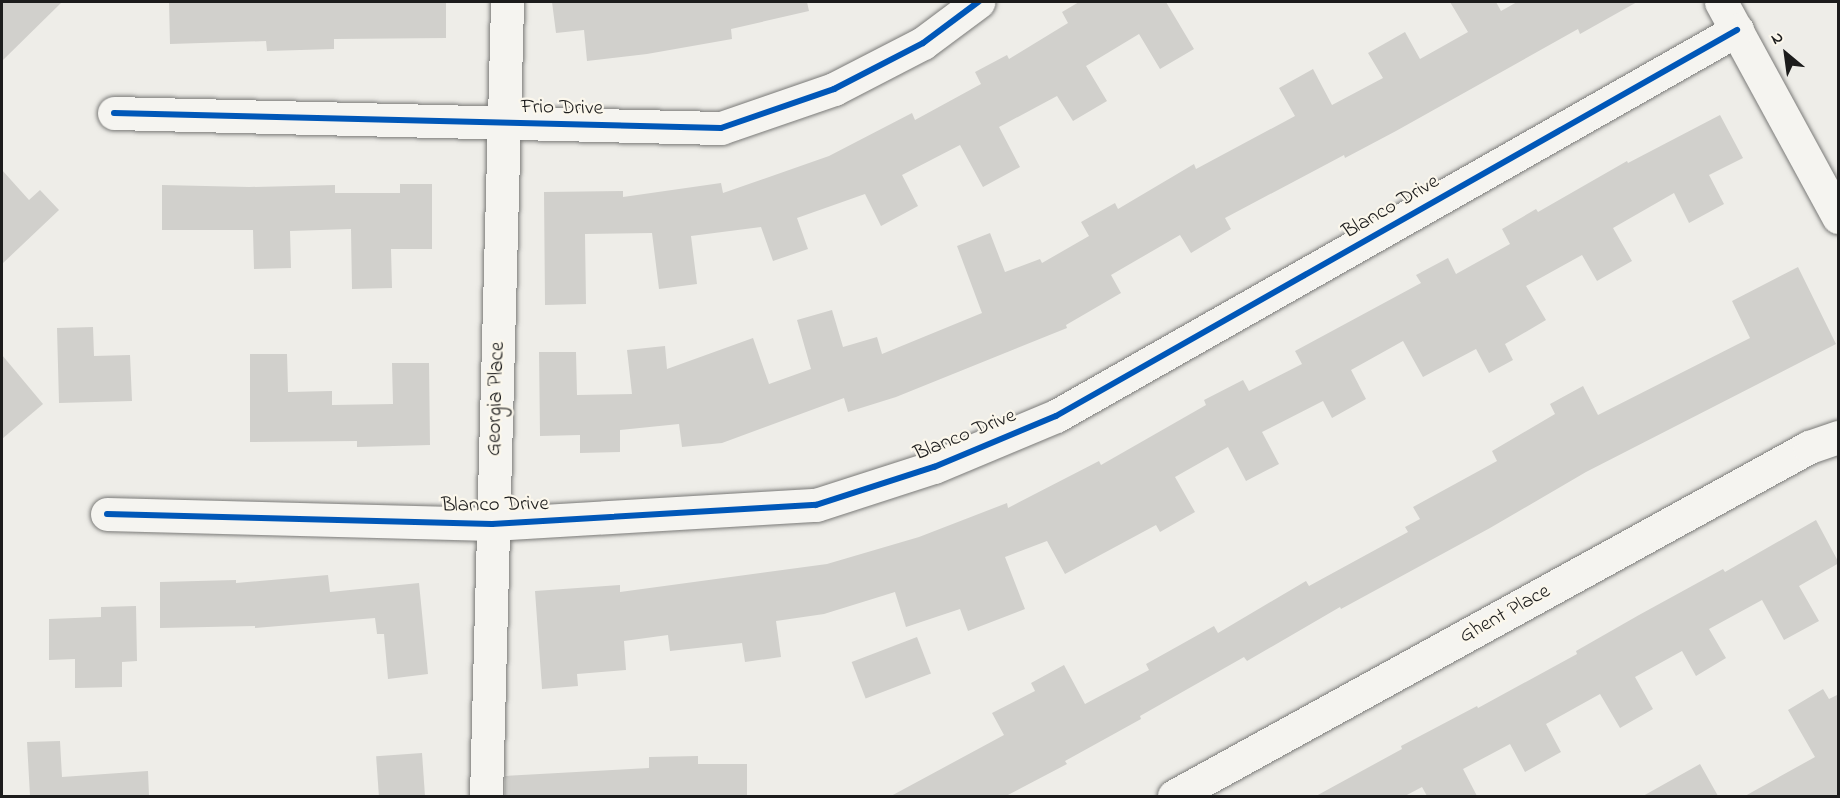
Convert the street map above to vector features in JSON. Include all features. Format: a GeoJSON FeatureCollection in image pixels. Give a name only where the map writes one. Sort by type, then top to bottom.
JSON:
{"type":"FeatureCollection","features":[{"type":"Feature","properties":{"kind":"street","name":"Georgia Place"},"geometry":{"type":"LineString","coordinates":[[486,796],[507,2]]}},
{"type":"Feature","properties":{"kind":"street","name":"Frio Drive"},"geometry":{"type":"LineString","coordinates":[[114,113],[722,128],[834,89],[923,43],[978,2]]}},
{"type":"Feature","properties":{"kind":"street"},"geometry":{"type":"LineString","coordinates":[[1721,2],[1839,217]]}},
{"type":"Feature","properties":{"kind":"street","name":"Blanco Drive"},"geometry":{"type":"LineString","coordinates":[[107,514],[492,524],[816,505],[934,467],[1056,416],[1737,30]]}},
{"type":"Feature","properties":{"kind":"street","name":"Ghent Place"},"geometry":{"type":"LineString","coordinates":[[1174,796],[1809,447],[1839,437]]}},
{"type":"Feature","properties":{"kind":"building"},"geometry":{"type":"Polygon","coordinates":[[[2,2],[62,2],[2,61],[2,2]]]}},
{"type":"Feature","properties":{"kind":"building"},"geometry":{"type":"Polygon","coordinates":[[[169,2],[446,2],[446,38],[334,39],[334,49],[267,51],[266,41],[170,44],[169,2]]]}},
{"type":"Feature","properties":{"kind":"building"},"geometry":{"type":"Polygon","coordinates":[[[552,2],[807,2],[809,11],[731,29],[732,39],[647,54],[587,61],[584,30],[556,33],[552,2]]]}},
{"type":"Feature","properties":{"kind":"building"},"geometry":{"type":"Polygon","coordinates":[[[1079,2],[1166,2],[1194,49],[1160,69],[1139,34],[1086,66],[1107,101],[1073,121],[1057,96],[999,127],[1020,167],[983,187],[960,145],[902,175],[918,206],[881,226],[865,194],[797,218],[808,249],[773,261],[761,227],[691,236],[697,284],[659,289],[652,233],[585,234],[586,304],[545,305],[544,192],[623,191],[623,197],[721,183],[723,193],[829,156],[912,113],[915,120],[981,84],[975,72],[1007,55],[1009,59],[1068,23],[1062,12],[1079,2]]]}},
{"type":"Feature","properties":{"kind":"building"},"geometry":{"type":"Polygon","coordinates":[[[1450,2],[1496,2],[1501,11],[1517,2],[1637,2],[1580,34],[1578,29],[1396,131],[1345,158],[1344,155],[1225,218],[1231,229],[1191,253],[1180,235],[1111,275],[1121,293],[1066,325],[1067,328],[896,397],[848,412],[844,398],[722,443],[682,447],[679,424],[620,430],[620,452],[580,453],[580,435],[540,436],[539,352],[576,352],[577,395],[632,394],[627,350],[665,346],[667,369],[753,338],[769,384],[811,369],[797,320],[832,310],[843,347],[877,337],[882,354],[982,313],[957,246],[990,233],[1005,272],[1040,259],[1042,263],[1089,236],[1081,222],[1115,203],[1118,209],[1194,164],[1196,169],[1295,116],[1279,88],[1313,69],[1332,105],[1383,78],[1368,53],[1405,32],[1420,59],[1468,32],[1450,2]]]}},
{"type":"Feature","properties":{"kind":"building"},"geometry":{"type":"Polygon","coordinates":[[[1720,115],[1743,158],[1709,175],[1724,204],[1689,223],[1674,193],[1613,228],[1632,261],[1597,281],[1582,255],[1526,286],[1546,320],[1505,344],[1513,360],[1489,373],[1476,349],[1423,377],[1403,341],[1351,370],[1366,399],[1332,418],[1323,401],[1262,432],[1279,464],[1246,481],[1228,447],[1175,477],[1195,512],[1160,532],[1156,525],[1065,574],[1047,541],[1005,557],[1025,609],[968,631],[960,609],[906,627],[895,592],[824,614],[776,621],[781,657],[745,662],[742,643],[670,651],[668,635],[624,641],[626,670],[577,674],[578,686],[542,689],[535,591],[620,585],[620,592],[827,564],[919,537],[1007,503],[1008,508],[1099,461],[1101,465],[1206,405],[1204,400],[1243,380],[1249,391],[1302,364],[1295,351],[1421,283],[1416,275],[1448,258],[1456,274],[1510,244],[1502,229],[1536,209],[1538,212],[1627,161],[1628,163],[1720,115]]]}},
{"type":"Feature","properties":{"kind":"building"},"geometry":{"type":"Polygon","coordinates":[[[2,170],[29,200],[40,190],[59,210],[2,264],[2,170]]]}},
{"type":"Feature","properties":{"kind":"building"},"geometry":{"type":"Polygon","coordinates":[[[400,184],[432,184],[432,249],[391,249],[392,288],[352,289],[351,229],[290,231],[291,268],[254,269],[253,230],[162,230],[162,185],[249,187],[335,185],[335,193],[400,193],[400,184]]]}},
{"type":"Feature","properties":{"kind":"building"},"geometry":{"type":"Polygon","coordinates":[[[1798,267],[1836,344],[1586,472],[1490,528],[1341,609],[1340,607],[1247,661],[1244,657],[1140,716],[1141,719],[1065,761],[1067,764],[1006,796],[891,796],[1004,735],[992,713],[1035,691],[1031,683],[1064,665],[1085,704],[1149,670],[1146,664],[1214,626],[1218,633],[1306,581],[1309,586],[1408,532],[1405,527],[1420,519],[1413,507],[1497,461],[1492,451],[1555,414],[1550,404],[1583,386],[1598,415],[1750,338],[1732,301],[1798,267]]]}},
{"type":"Feature","properties":{"kind":"building"},"geometry":{"type":"Polygon","coordinates":[[[93,327],[94,356],[130,355],[132,401],[59,403],[57,328],[93,327]]]}},
{"type":"Feature","properties":{"kind":"building"},"geometry":{"type":"Polygon","coordinates":[[[250,354],[287,354],[288,392],[332,391],[332,405],[393,404],[392,363],[429,363],[430,445],[357,447],[357,441],[250,442],[250,354]]]}},
{"type":"Feature","properties":{"kind":"building"},"geometry":{"type":"Polygon","coordinates":[[[2,355],[43,404],[2,439],[2,355]]]}},
{"type":"Feature","properties":{"kind":"building"},"geometry":{"type":"Polygon","coordinates":[[[1816,520],[1839,563],[1799,586],[1819,621],[1784,640],[1762,600],[1709,629],[1726,658],[1696,676],[1682,651],[1635,677],[1653,709],[1620,728],[1600,694],[1546,724],[1561,752],[1525,772],[1510,744],[1463,769],[1477,796],[1427,796],[1422,787],[1405,796],[1316,796],[1402,749],[1401,746],[1477,706],[1478,708],[1577,654],[1576,651],[1639,615],[1723,569],[1725,572],[1816,520]]]}},
{"type":"Feature","properties":{"kind":"building"},"geometry":{"type":"Polygon","coordinates":[[[328,575],[330,592],[419,583],[428,674],[388,679],[384,634],[377,634],[375,618],[255,628],[255,626],[160,628],[160,582],[236,580],[236,583],[328,575]]]}},
{"type":"Feature","properties":{"kind":"building"},"geometry":{"type":"Polygon","coordinates":[[[136,606],[137,661],[122,662],[122,687],[75,688],[75,659],[49,660],[49,619],[101,617],[101,607],[136,606]]]}},
{"type":"Feature","properties":{"kind":"building"},"geometry":{"type":"Polygon","coordinates":[[[917,637],[931,673],[866,698],[852,662],[917,637]]]}},
{"type":"Feature","properties":{"kind":"building"},"geometry":{"type":"Polygon","coordinates":[[[1823,689],[1829,699],[1839,694],[1839,796],[1745,796],[1815,757],[1788,710],[1823,689]]]}},
{"type":"Feature","properties":{"kind":"building"},"geometry":{"type":"Polygon","coordinates":[[[60,741],[62,777],[148,771],[149,796],[30,796],[27,742],[60,741]]]}},
{"type":"Feature","properties":{"kind":"building"},"geometry":{"type":"Polygon","coordinates":[[[422,753],[425,796],[379,796],[376,756],[422,753]]]}},
{"type":"Feature","properties":{"kind":"building"},"geometry":{"type":"Polygon","coordinates":[[[698,756],[698,764],[747,764],[747,796],[505,796],[505,776],[649,768],[649,757],[698,756]]]}},
{"type":"Feature","properties":{"kind":"building"},"geometry":{"type":"Polygon","coordinates":[[[1700,764],[1718,796],[1643,796],[1700,764]]]}},
{"type":"Feature","properties":{"kind":"cycle path"},"geometry":{"type":"LineString","coordinates":[[114,113],[721,128],[834,89],[923,43],[978,2]]}},
{"type":"Feature","properties":{"kind":"cycle path"},"geometry":{"type":"LineString","coordinates":[[107,514],[492,524],[816,505],[934,467],[1056,416],[1737,30]]}}]}
